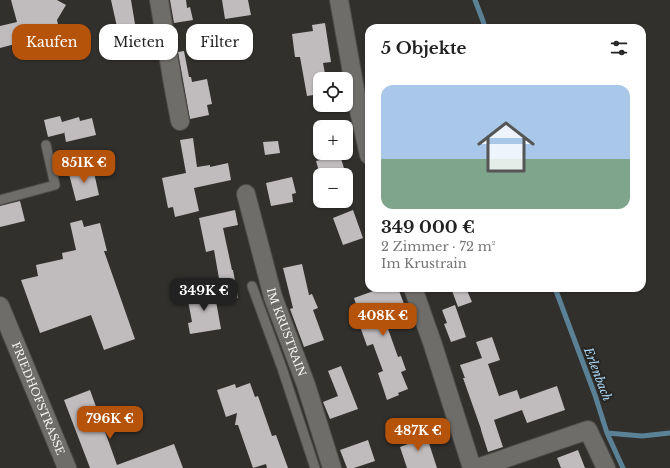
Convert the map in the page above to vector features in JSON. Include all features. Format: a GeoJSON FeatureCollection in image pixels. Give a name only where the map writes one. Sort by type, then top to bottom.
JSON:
{"type":"FeatureCollection","features":[{"type":"Feature","properties":{"kind":"street"},"geometry":{"type":"LineString","coordinates":[[159,0],[180,121]]}},
{"type":"Feature","properties":{"kind":"street"},"geometry":{"type":"LineString","coordinates":[[339,0],[365,137]]}},
{"type":"Feature","properties":{"kind":"street","name":"IM KRUSTRAIN"},"geometry":{"type":"LineString","coordinates":[[246,194],[273,298],[306,385],[332,468]]}},
{"type":"Feature","properties":{"kind":"street"},"geometry":{"type":"LineString","coordinates":[[414,292],[472,468]]}},
{"type":"Feature","properties":{"kind":"street","name":"FRIEDHOFSTRASSE"},"geometry":{"type":"LineString","coordinates":[[0,306],[67,468]]}},
{"type":"Feature","properties":{"kind":"street"},"geometry":{"type":"LineString","coordinates":[[477,468],[588,430],[606,468]]}},
{"type":"Feature","properties":{"kind":"lane"},"geometry":{"type":"LineString","coordinates":[[0,200],[55,185],[46,145]]}},
{"type":"Feature","properties":{"kind":"lane"},"geometry":{"type":"LineString","coordinates":[[252,286],[282,368],[315,468]]}},
{"type":"Feature","properties":{"kind":"building"},"geometry":{"type":"Polygon","coordinates":[[[11,0],[57,0],[66,5],[57,20],[58,24],[12,24],[12,45],[0,48],[0,26],[17,22],[11,0]]]}},
{"type":"Feature","properties":{"kind":"building"},"geometry":{"type":"Polygon","coordinates":[[[111,0],[131,0],[135,24],[116,24],[111,0]]]}},
{"type":"Feature","properties":{"kind":"building"},"geometry":{"type":"Polygon","coordinates":[[[170,0],[186,0],[187,8],[190,7],[193,20],[174,23],[170,0]]]}},
{"type":"Feature","properties":{"kind":"building"},"geometry":{"type":"Polygon","coordinates":[[[222,0],[248,0],[251,15],[225,19],[222,0]]]}},
{"type":"Feature","properties":{"kind":"building"},"geometry":{"type":"Polygon","coordinates":[[[325,23],[331,62],[323,63],[325,72],[313,72],[313,95],[307,96],[300,57],[295,57],[292,34],[313,31],[312,25],[325,23]]]}},
{"type":"Feature","properties":{"kind":"building"},"geometry":{"type":"Polygon","coordinates":[[[184,51],[189,77],[191,77],[192,82],[207,79],[212,104],[207,105],[209,115],[190,119],[178,52],[184,51]]]}},
{"type":"Feature","properties":{"kind":"building"},"geometry":{"type":"Polygon","coordinates":[[[60,116],[62,122],[79,117],[80,121],[92,118],[96,135],[66,142],[64,131],[64,133],[48,137],[44,120],[60,116]]]}},
{"type":"Feature","properties":{"kind":"building"},"geometry":{"type":"Polygon","coordinates":[[[193,138],[197,167],[210,165],[210,167],[228,163],[231,180],[194,188],[199,211],[175,217],[173,207],[168,208],[162,178],[186,173],[180,140],[193,138]]]}},
{"type":"Feature","properties":{"kind":"building"},"geometry":{"type":"Polygon","coordinates":[[[278,141],[280,153],[265,155],[263,142],[278,141]]]}},
{"type":"Feature","properties":{"kind":"building"},"geometry":{"type":"Polygon","coordinates":[[[342,160],[344,168],[318,168],[316,161],[342,160]]]}},
{"type":"Feature","properties":{"kind":"building"},"geometry":{"type":"Polygon","coordinates":[[[93,168],[99,195],[76,201],[69,174],[93,168]]]}},
{"type":"Feature","properties":{"kind":"building"},"geometry":{"type":"Polygon","coordinates":[[[292,177],[296,193],[292,194],[293,202],[271,206],[266,183],[292,177]]]}},
{"type":"Feature","properties":{"kind":"building"},"geometry":{"type":"Polygon","coordinates":[[[20,201],[25,221],[0,227],[0,206],[20,201]]]}},
{"type":"Feature","properties":{"kind":"building"},"geometry":{"type":"Polygon","coordinates":[[[235,210],[238,225],[223,228],[238,298],[223,301],[214,250],[206,252],[199,218],[235,210]]]}},
{"type":"Feature","properties":{"kind":"building"},"geometry":{"type":"Polygon","coordinates":[[[353,210],[363,238],[343,245],[333,218],[353,210]]]}},
{"type":"Feature","properties":{"kind":"building"},"geometry":{"type":"Polygon","coordinates":[[[82,220],[84,227],[100,223],[107,251],[104,251],[135,339],[104,350],[91,315],[40,333],[21,280],[38,276],[36,265],[63,259],[62,253],[76,250],[70,223],[82,220]]]}},
{"type":"Feature","properties":{"kind":"building"},"geometry":{"type":"Polygon","coordinates":[[[302,264],[309,295],[312,294],[318,308],[313,310],[324,340],[304,347],[290,309],[293,308],[283,268],[302,264]]]}},
{"type":"Feature","properties":{"kind":"building"},"geometry":{"type":"Polygon","coordinates":[[[214,290],[221,329],[190,334],[188,323],[192,322],[187,295],[214,290]]]}},
{"type":"Feature","properties":{"kind":"building"},"geometry":{"type":"Polygon","coordinates":[[[371,292],[400,292],[404,304],[382,312],[398,357],[401,356],[406,370],[401,372],[408,389],[387,400],[378,373],[383,371],[373,344],[367,346],[358,321],[361,319],[354,298],[371,292]]]}},
{"type":"Feature","properties":{"kind":"building"},"geometry":{"type":"Polygon","coordinates":[[[452,292],[468,292],[472,302],[458,307],[452,292]]]}},
{"type":"Feature","properties":{"kind":"building"},"geometry":{"type":"Polygon","coordinates":[[[455,305],[466,337],[451,342],[444,324],[447,323],[442,310],[455,305]]]}},
{"type":"Feature","properties":{"kind":"building"},"geometry":{"type":"Polygon","coordinates":[[[492,337],[500,360],[488,364],[499,396],[517,390],[520,399],[557,386],[565,410],[527,423],[522,410],[494,420],[503,447],[488,452],[460,365],[482,358],[476,342],[492,337]]]}},
{"type":"Feature","properties":{"kind":"building"},"geometry":{"type":"Polygon","coordinates":[[[341,366],[358,409],[330,419],[323,402],[338,396],[328,371],[341,366]]]}},
{"type":"Feature","properties":{"kind":"building"},"geometry":{"type":"Polygon","coordinates":[[[250,383],[255,397],[258,396],[272,436],[276,435],[288,468],[267,468],[266,464],[253,468],[238,425],[235,425],[237,413],[226,417],[217,390],[235,384],[236,388],[250,383]]]}},
{"type":"Feature","properties":{"kind":"building"},"geometry":{"type":"Polygon","coordinates":[[[90,390],[117,465],[174,444],[183,468],[90,468],[64,400],[90,390]]]}},
{"type":"Feature","properties":{"kind":"building"},"geometry":{"type":"Polygon","coordinates":[[[425,431],[437,468],[407,468],[400,447],[408,444],[406,438],[425,431]]]}},
{"type":"Feature","properties":{"kind":"building"},"geometry":{"type":"Polygon","coordinates":[[[368,440],[375,461],[354,468],[347,468],[340,450],[368,440]]]}},
{"type":"Feature","properties":{"kind":"building"},"geometry":{"type":"Polygon","coordinates":[[[578,450],[585,468],[561,468],[557,458],[578,450]]]}},
{"type":"Feature","properties":{"kind":"waterway","name":"Erlenbach"},"geometry":{"type":"LineString","coordinates":[[475,0],[484,24]]}},
{"type":"Feature","properties":{"kind":"waterway","name":"Erlenbach"},"geometry":{"type":"LineString","coordinates":[[556,292],[595,395],[607,433],[623,468]]}},
{"type":"Feature","properties":{"kind":"waterway"},"geometry":{"type":"LineString","coordinates":[[607,433],[642,436],[670,433]]}}]}
